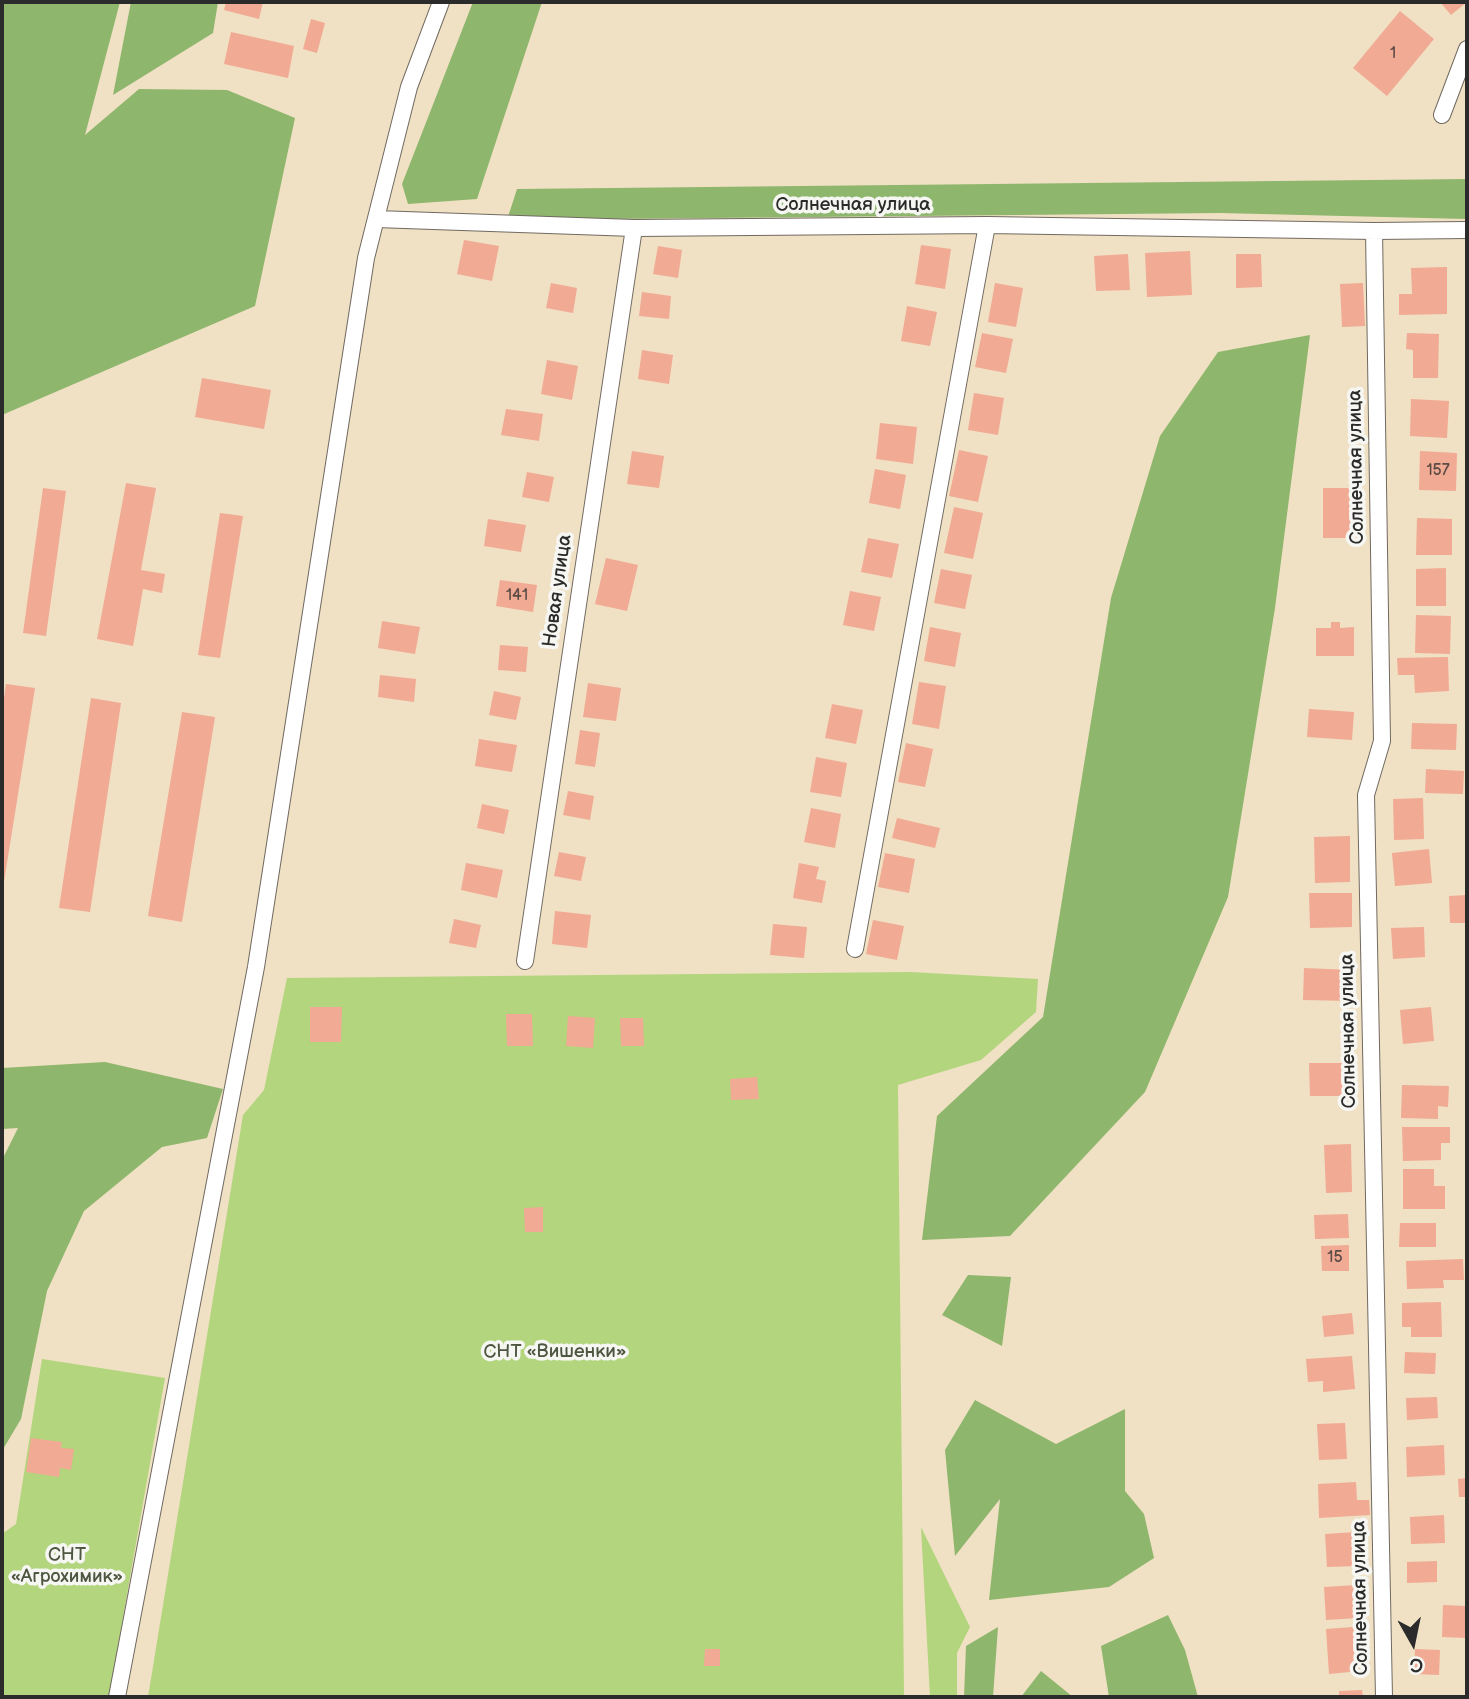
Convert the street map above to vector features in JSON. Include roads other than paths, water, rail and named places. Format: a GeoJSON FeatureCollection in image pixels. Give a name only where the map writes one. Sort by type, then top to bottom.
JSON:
{"type":"FeatureCollection","features":[{"type":"Feature","properties":{"kind":"street"},"geometry":{"type":"LineString","coordinates":[[117,1697],[256,967],[366,258],[409,87],[441,2]]}},
{"type":"Feature","properties":{"kind":"street"},"geometry":{"type":"LineString","coordinates":[[1442,115],[1467,49]]}},
{"type":"Feature","properties":{"kind":"street","name":"Солнечная улица"},"geometry":{"type":"LineString","coordinates":[[376,219],[634,228],[987,225],[1374,231],[1382,741],[1366,795],[1384,1697]]}},
{"type":"Feature","properties":{"kind":"street"},"geometry":{"type":"LineString","coordinates":[[855,949],[987,225]]}},
{"type":"Feature","properties":{"kind":"street","name":"Новая улица"},"geometry":{"type":"LineString","coordinates":[[525,961],[634,228]]}},
{"type":"Feature","properties":{"kind":"street"},"geometry":{"type":"LineString","coordinates":[[1374,231],[1467,229]]}},
{"type":"Feature","properties":{"kind":"park label","name":"СНТ «Вишенки»"},"geometry":{"type":"Point","coordinates":[555,1352]}},
{"type":"Feature","properties":{"kind":"park label","name":"СНТ «Агрохимик»"},"geometry":{"type":"Point","coordinates":[67,1566]}}]}
